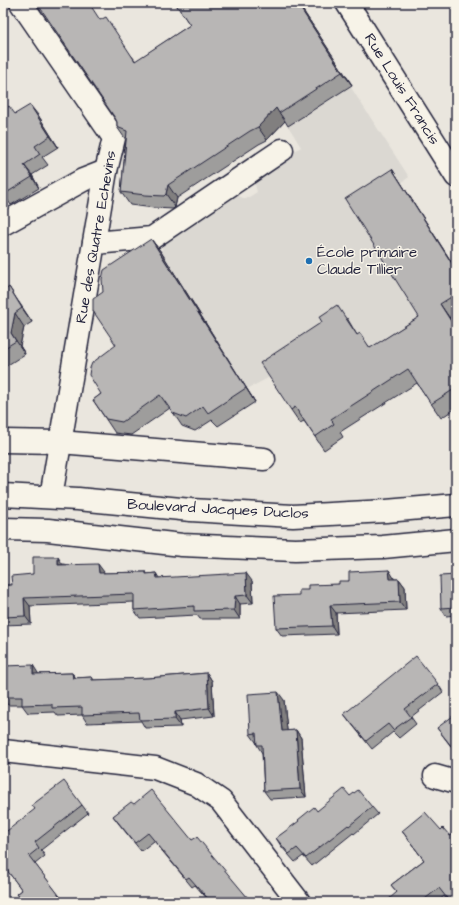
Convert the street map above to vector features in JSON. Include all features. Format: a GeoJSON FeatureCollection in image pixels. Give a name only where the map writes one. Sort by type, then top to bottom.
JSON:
{"type":"FeatureCollection","features":[{"type":"Feature","properties":{"kind":"street","name":"Rue des Quatre Echevins"},"geometry":{"type":"LineString","coordinates":[[21,3],[114,138],[106,172],[51,497]]}},
{"type":"Feature","properties":{"kind":"street","name":"Rue Louis Francis"},"geometry":{"type":"LineString","coordinates":[[347,3],[456,176]]}},
{"type":"Feature","properties":{"kind":"street"},"geometry":{"type":"LineString","coordinates":[[94,243],[152,238],[282,150]]}},
{"type":"Feature","properties":{"kind":"street"},"geometry":{"type":"LineString","coordinates":[[3,224],[83,180],[106,172]]}},
{"type":"Feature","properties":{"kind":"street"},"geometry":{"type":"LineString","coordinates":[[3,441],[60,442],[264,459]]}},
{"type":"Feature","properties":{"kind":"street","name":"Boulevard Jacques Duclos"},"geometry":{"type":"LineString","coordinates":[[3,495],[51,497],[190,510],[293,516],[386,511],[456,505]]}},
{"type":"Feature","properties":{"kind":"street"},"geometry":{"type":"LineString","coordinates":[[3,529],[48,530],[182,544],[295,550],[384,547],[456,540]]}},
{"type":"Feature","properties":{"kind":"street"},"geometry":{"type":"LineString","coordinates":[[3,751],[155,768],[196,784],[220,801],[299,902]]}},
{"type":"Feature","properties":{"kind":"street"},"geometry":{"type":"LineString","coordinates":[[435,776],[456,782]]}},
{"type":"Feature","properties":{"kind":"shaded area","name":"École primaire Claude Tillier"},"geometry":{"type":"Polygon","coordinates":[[[350,86],[409,177],[401,183],[456,269],[456,313],[450,317],[456,327],[456,408],[441,418],[407,367],[401,393],[341,432],[343,437],[324,450],[304,421],[300,423],[270,377],[247,389],[161,253],[165,236],[230,193],[246,199],[257,192],[253,177],[301,147],[288,126],[350,86]]]}},
{"type":"Feature","properties":{"kind":"building"},"geometry":{"type":"Polygon","coordinates":[[[37,3],[89,3],[100,20],[106,17],[135,61],[190,25],[175,3],[297,3],[342,72],[279,113],[276,108],[258,127],[168,185],[164,196],[121,192],[127,131],[117,127],[115,118],[37,3]]]}},
{"type":"Feature","properties":{"kind":"building"},"geometry":{"type":"Polygon","coordinates":[[[30,105],[50,136],[35,146],[40,154],[24,165],[32,177],[3,195],[3,110],[9,106],[15,114],[30,105]]]}},
{"type":"Feature","properties":{"kind":"building"},"geometry":{"type":"Polygon","coordinates":[[[392,169],[456,270],[456,294],[440,304],[456,329],[456,388],[431,404],[408,369],[331,419],[334,424],[315,437],[295,407],[291,410],[260,363],[322,322],[319,317],[337,305],[357,335],[360,333],[370,348],[419,317],[345,199],[392,169]]]}},
{"type":"Feature","properties":{"kind":"building"},"geometry":{"type":"Polygon","coordinates":[[[151,239],[246,388],[208,413],[203,406],[186,418],[173,413],[160,395],[122,422],[106,419],[93,400],[101,394],[89,375],[92,363],[116,345],[93,311],[93,299],[103,292],[102,279],[104,270],[151,239]]]}},
{"type":"Feature","properties":{"kind":"building"},"geometry":{"type":"Polygon","coordinates":[[[9,287],[22,308],[15,313],[11,333],[16,341],[3,349],[3,292],[9,287]]]}},
{"type":"Feature","properties":{"kind":"building"},"geometry":{"type":"Polygon","coordinates":[[[33,557],[58,557],[58,565],[98,564],[99,573],[156,573],[157,578],[246,573],[247,595],[235,596],[234,610],[194,611],[194,606],[134,610],[134,594],[24,598],[25,616],[3,617],[3,585],[12,585],[11,576],[33,574],[33,557]]]}},
{"type":"Feature","properties":{"kind":"building"},"geometry":{"type":"Polygon","coordinates":[[[389,570],[390,579],[399,579],[400,602],[330,605],[332,626],[276,628],[274,596],[299,595],[299,590],[308,590],[308,585],[339,584],[339,581],[349,581],[349,572],[389,570]]]}},
{"type":"Feature","properties":{"kind":"building"},"geometry":{"type":"Polygon","coordinates":[[[456,575],[456,607],[441,608],[440,576],[456,575]]]}},
{"type":"Feature","properties":{"kind":"building"},"geometry":{"type":"Polygon","coordinates":[[[416,656],[438,684],[405,709],[411,717],[393,730],[388,724],[366,741],[344,714],[416,656]]]}},
{"type":"Feature","properties":{"kind":"building"},"geometry":{"type":"Polygon","coordinates":[[[33,665],[33,674],[72,673],[73,678],[92,677],[92,680],[148,678],[207,673],[209,708],[175,712],[175,719],[140,720],[139,713],[82,715],[82,707],[52,708],[52,704],[22,705],[22,697],[3,697],[3,666],[33,665]]]}},
{"type":"Feature","properties":{"kind":"building"},"geometry":{"type":"Polygon","coordinates":[[[278,692],[282,731],[296,730],[300,789],[264,791],[262,745],[257,745],[256,733],[250,734],[248,694],[278,692]]]}},
{"type":"Feature","properties":{"kind":"building"},"geometry":{"type":"Polygon","coordinates":[[[453,716],[456,719],[456,752],[437,728],[453,716]]]}},
{"type":"Feature","properties":{"kind":"building"},"geometry":{"type":"Polygon","coordinates":[[[64,781],[82,805],[35,842],[39,848],[29,856],[62,899],[59,902],[24,902],[17,894],[22,890],[3,865],[3,859],[6,856],[3,851],[3,834],[35,809],[32,805],[64,781]]]}},
{"type":"Feature","properties":{"kind":"building"},"geometry":{"type":"Polygon","coordinates":[[[344,789],[350,796],[358,790],[372,807],[306,858],[297,848],[289,854],[276,838],[299,821],[298,820],[314,807],[317,811],[344,789]]]}},
{"type":"Feature","properties":{"kind":"building"},"geometry":{"type":"Polygon","coordinates":[[[151,790],[192,840],[197,837],[248,898],[244,902],[211,902],[189,877],[186,879],[148,833],[135,843],[113,816],[131,802],[134,804],[151,790]]]}},
{"type":"Feature","properties":{"kind":"building"},"geometry":{"type":"Polygon","coordinates":[[[425,812],[441,830],[443,828],[450,836],[455,833],[456,834],[456,902],[450,902],[439,888],[421,902],[392,902],[389,899],[397,892],[391,885],[424,860],[402,831],[425,812]]]}},
{"type":"Feature","properties":{"kind":"place","name":"École primaire Claude Tillier"},"geometry":{"type":"Point","coordinates":[309,261]}}]}
